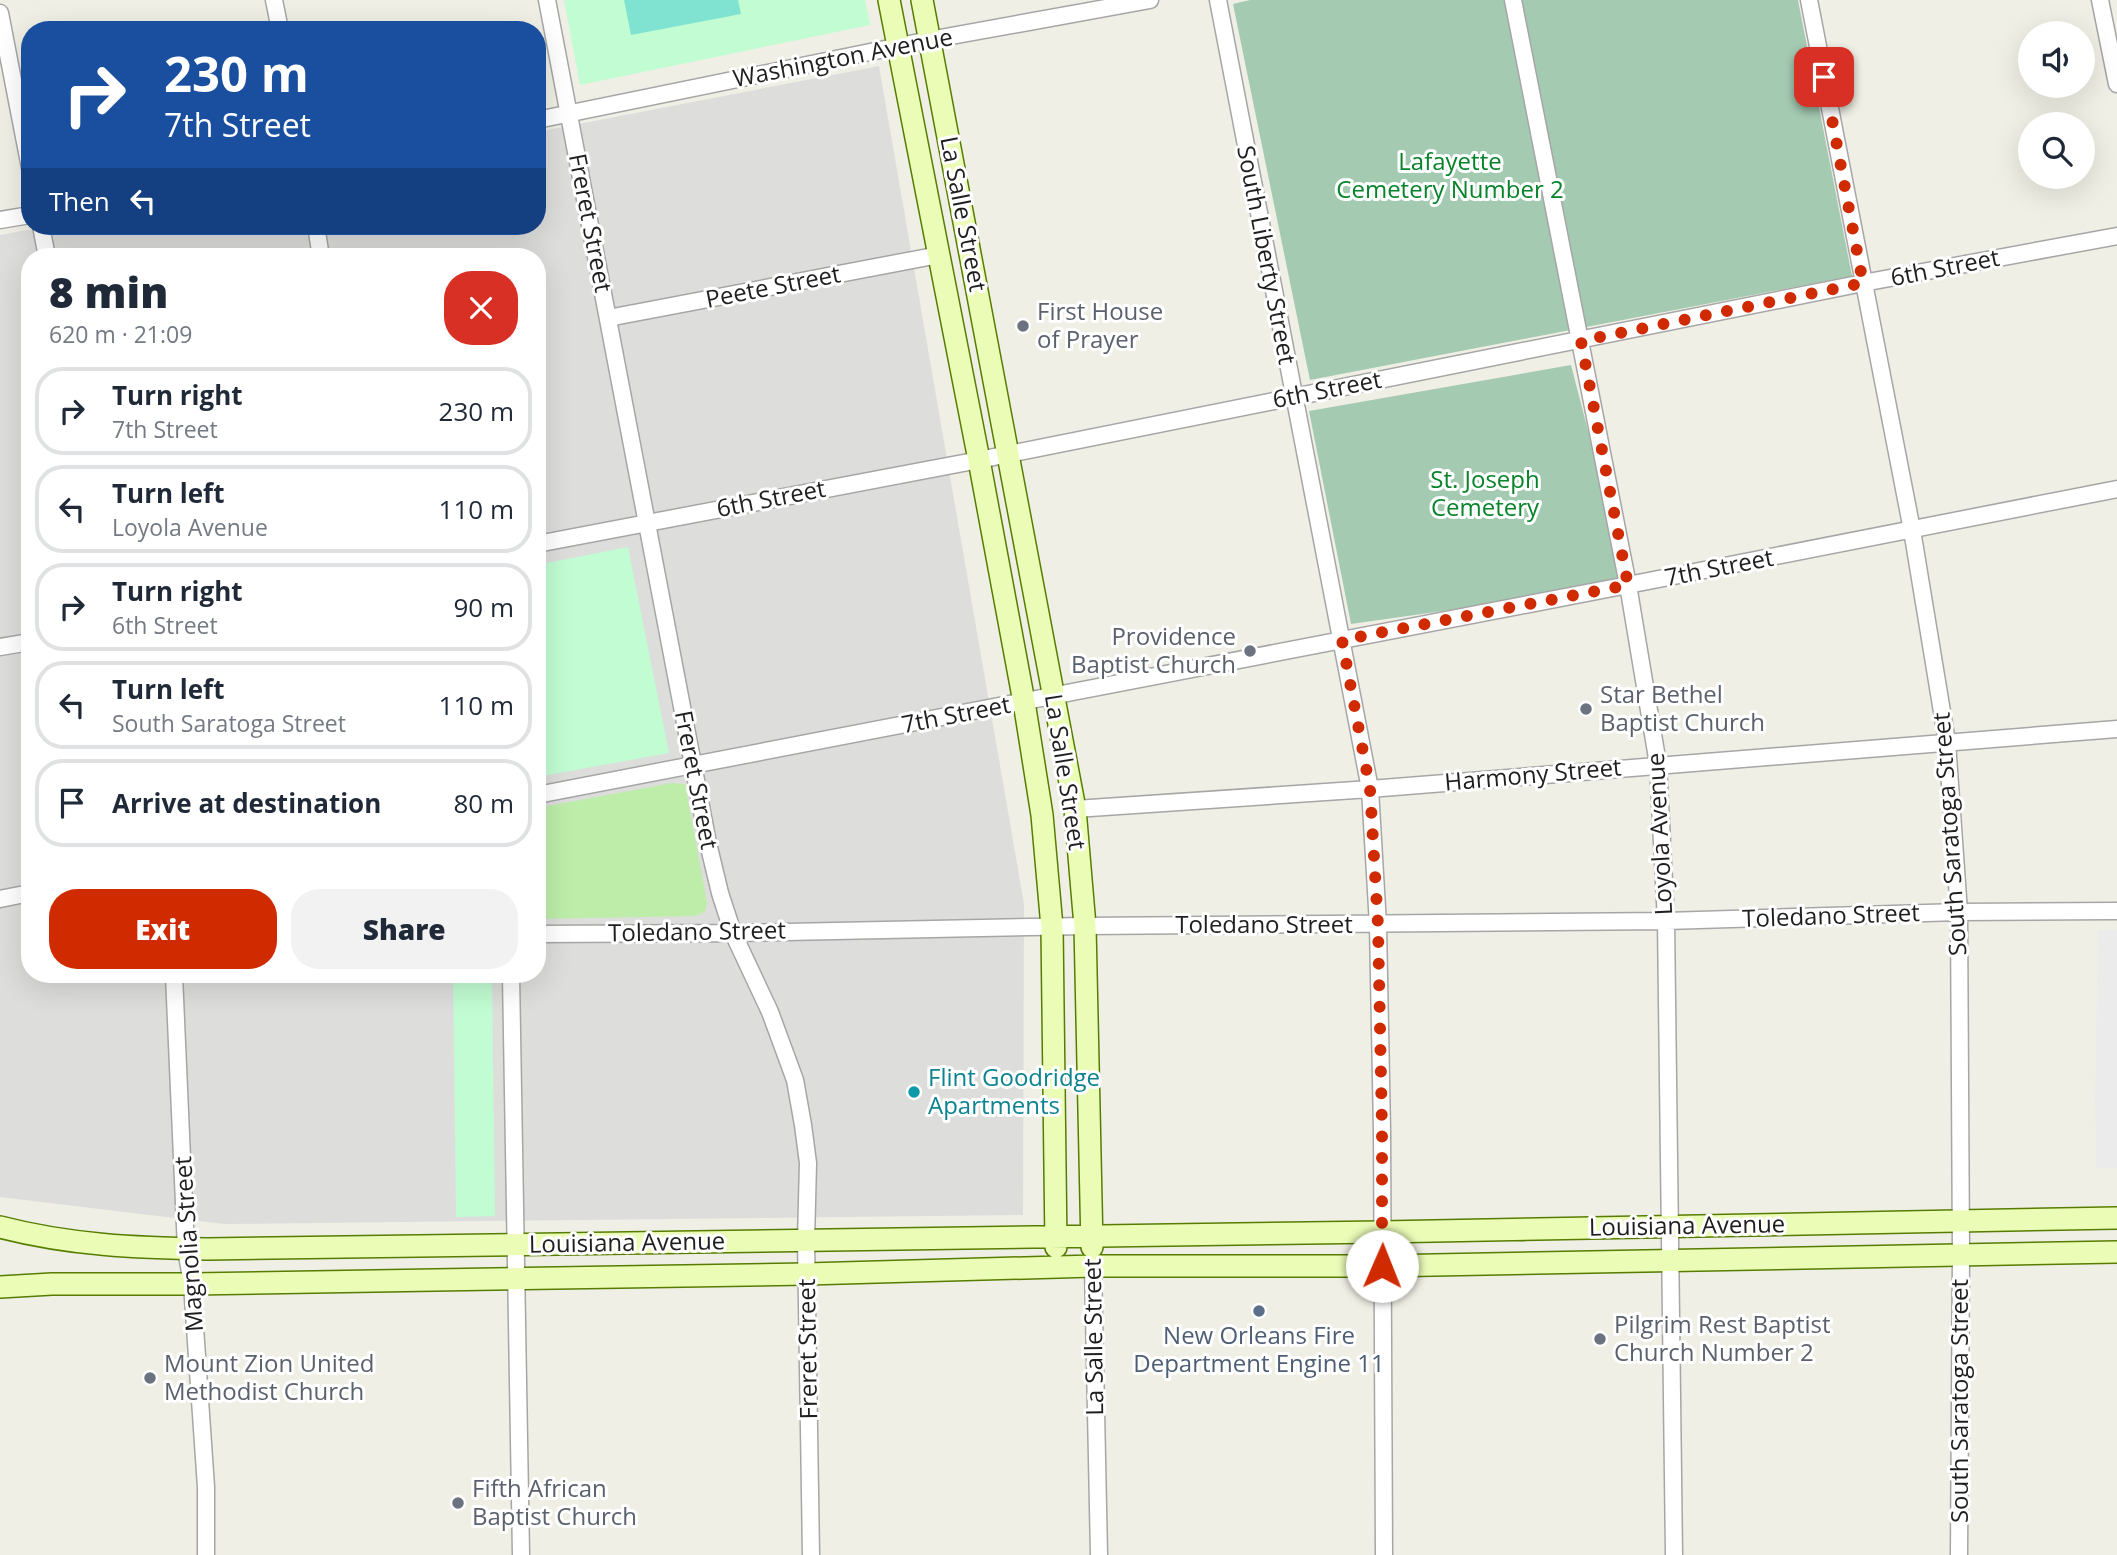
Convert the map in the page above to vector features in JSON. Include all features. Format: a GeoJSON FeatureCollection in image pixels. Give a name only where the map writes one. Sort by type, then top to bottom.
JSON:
{"type":"FeatureCollection","features":[{"type":"Feature","properties":{"kind":"street"},"geometry":{"type":"LineString","coordinates":[[274,0],[278,21]]}},
{"type":"Feature","properties":{"kind":"street","name":"Freret Street"},"geometry":{"type":"LineString","coordinates":[[547,0],[693,765],[720,893],[733,933],[770,1012],[795,1080],[803,1125],[807,1163],[811,1555]]}},
{"type":"Feature","properties":{"kind":"street","name":"La Salle Street"},"geometry":{"type":"LineString","coordinates":[[889,0],[979,460],[1042,815],[1052,927],[1056,1267]]}},
{"type":"Feature","properties":{"kind":"street","name":"La Salle Street"},"geometry":{"type":"LineString","coordinates":[[922,0],[1075,809],[1085,926],[1099,1555]]}},
{"type":"Feature","properties":{"kind":"street","name":"Washington Avenue"},"geometry":{"type":"LineString","coordinates":[[546,118],[929,40],[1150,0]]}},
{"type":"Feature","properties":{"kind":"street","name":"South Liberty Street"},"geometry":{"type":"LineString","coordinates":[[1218,0],[1370,789],[1378,925],[1384,1555]]}},
{"type":"Feature","properties":{"kind":"street","name":"Loyola Avenue"},"geometry":{"type":"LineString","coordinates":[[1513,0],[1628,585],[1658,764],[1666,921],[1674,1555]]}},
{"type":"Feature","properties":{"kind":"street","name":"South Saratoga Street"},"geometry":{"type":"LineString","coordinates":[[1809,0],[1912,530],[1947,742],[1959,912],[1959,1555]]}},
{"type":"Feature","properties":{"kind":"street"},"geometry":{"type":"LineString","coordinates":[[2101,0],[2117,84]]}},
{"type":"Feature","properties":{"kind":"street"},"geometry":{"type":"LineString","coordinates":[[0,13],[21,122]]}},
{"type":"Feature","properties":{"kind":"street"},"geometry":{"type":"LineString","coordinates":[[0,220],[21,216]]}},
{"type":"Feature","properties":{"kind":"street","name":"6th Street"},"geometry":{"type":"LineString","coordinates":[[546,542],[979,460],[1863,283],[2117,236]]}},
{"type":"Feature","properties":{"kind":"street","name":"Peete Street"},"geometry":{"type":"LineString","coordinates":[[608,318],[939,255]]}},
{"type":"Feature","properties":{"kind":"street","name":"7th Street"},"geometry":{"type":"LineString","coordinates":[[546,793],[2117,489]]}},
{"type":"Feature","properties":{"kind":"street"},"geometry":{"type":"LineString","coordinates":[[0,647],[21,644]]}},
{"type":"Feature","properties":{"kind":"street","name":"Harmony Street"},"geometry":{"type":"LineString","coordinates":[[1075,809],[1370,789],[2117,729]]}},
{"type":"Feature","properties":{"kind":"street"},"geometry":{"type":"LineString","coordinates":[[0,899],[21,895]]}},
{"type":"Feature","properties":{"kind":"street","name":"Toledano Street"},"geometry":{"type":"LineString","coordinates":[[546,934],[1666,921],[1959,912],[2117,911]]}},
{"type":"Feature","properties":{"kind":"street","name":"Magnolia Street"},"geometry":{"type":"LineString","coordinates":[[174,983],[186,1249],[192,1284],[206,1487],[206,1555]]}},
{"type":"Feature","properties":{"kind":"street"},"geometry":{"type":"LineString","coordinates":[[511,983],[522,1555]]}},
{"type":"Feature","properties":{"kind":"street","name":"Louisiana Avenue"},"geometry":{"type":"LineString","coordinates":[[0,1227],[112,1247],[186,1249],[1382,1232],[2117,1218]]}},
{"type":"Feature","properties":{"kind":"street"},"geometry":{"type":"LineString","coordinates":[[1256,1234],[1256,1266]]}},
{"type":"Feature","properties":{"kind":"street","name":"Louisiana Avenue"},"geometry":{"type":"LineString","coordinates":[[0,1287],[52,1284],[807,1274],[1094,1266],[1382,1266],[2117,1252]]}},
{"type":"Feature","properties":{"kind":"street","name":"Louisiana Avenue"},"geometry":{"type":"LineString","coordinates":[[0,1277],[52,1284]]}},
{"type":"Feature","properties":{"kind":"shaded area"},"geometry":{"type":"Polygon","coordinates":[[[624,0],[738,0],[741,14],[631,35],[624,0]]]}},
{"type":"Feature","properties":{"kind":"shaded area"},"geometry":{"type":"Polygon","coordinates":[[[879,66],[1024,904],[1023,1215],[224,1224],[0,1197],[0,235],[21,231],[21,235],[546,235],[546,130],[879,66]]]}},
{"type":"Feature","properties":{"kind":"shaded area"},"geometry":{"type":"Polygon","coordinates":[[[2098,930],[2117,930],[2117,1168],[2096,1168],[2098,930]]]}},
{"type":"Feature","properties":{"kind":"green space"},"geometry":{"type":"Polygon","coordinates":[[[564,0],[865,0],[870,25],[580,85],[564,0]]]}},
{"type":"Feature","properties":{"kind":"green space","name":"Lafayette Cemetery Number 2"},"geometry":{"type":"Polygon","coordinates":[[[1250,0],[1798,0],[1852,276],[1310,380],[1233,4],[1250,0]]]}},
{"type":"Feature","properties":{"kind":"green space","name":"St. Joseph Cemetery"},"geometry":{"type":"Polygon","coordinates":[[[1571,365],[1628,585],[1351,624],[1309,411],[1571,365]]]}},
{"type":"Feature","properties":{"kind":"green space"},"geometry":{"type":"Polygon","coordinates":[[[628,547],[669,753],[546,775],[546,563],[628,547]]]}},
{"type":"Feature","properties":{"kind":"green space"},"geometry":{"type":"Polygon","coordinates":[[[672,783],[685,784],[707,903],[705,912],[695,916],[546,919],[546,806],[672,783]]]}},
{"type":"Feature","properties":{"kind":"green space"},"geometry":{"type":"Polygon","coordinates":[[[453,983],[492,983],[495,1216],[456,1217],[453,983]]]}},
{"type":"Feature","properties":{"kind":"place","name":"First House of Prayer"},"geometry":{"type":"Point","coordinates":[1023,326]}},
{"type":"Feature","properties":{"kind":"place","name":"Providence Baptist Church"},"geometry":{"type":"Point","coordinates":[1250,651]}},
{"type":"Feature","properties":{"kind":"place","name":"Star Bethel Baptist Church"},"geometry":{"type":"Point","coordinates":[1586,709]}},
{"type":"Feature","properties":{"kind":"place","name":"Flint Goodridge Apartments"},"geometry":{"type":"Point","coordinates":[914,1092]}},
{"type":"Feature","properties":{"kind":"place","name":"New Orleans Fire Department Engine 11"},"geometry":{"type":"Point","coordinates":[1259,1311]}},
{"type":"Feature","properties":{"kind":"place","name":"Pilgrim Rest Baptist Church Number 2"},"geometry":{"type":"Point","coordinates":[1600,1339]}},
{"type":"Feature","properties":{"kind":"place","name":"Mount Zion United Methodist Church"},"geometry":{"type":"Point","coordinates":[150,1378]}},
{"type":"Feature","properties":{"kind":"place","name":"Fifth African Baptist Church"},"geometry":{"type":"Point","coordinates":[458,1503]}},
{"type":"Feature","properties":{"kind":"route"},"geometry":{"type":"LineString","coordinates":[[1382,1266],[1378,925],[1370,789],[1342,640],[1628,585],[1581,341],[1863,283],[1824,77]]}}]}
